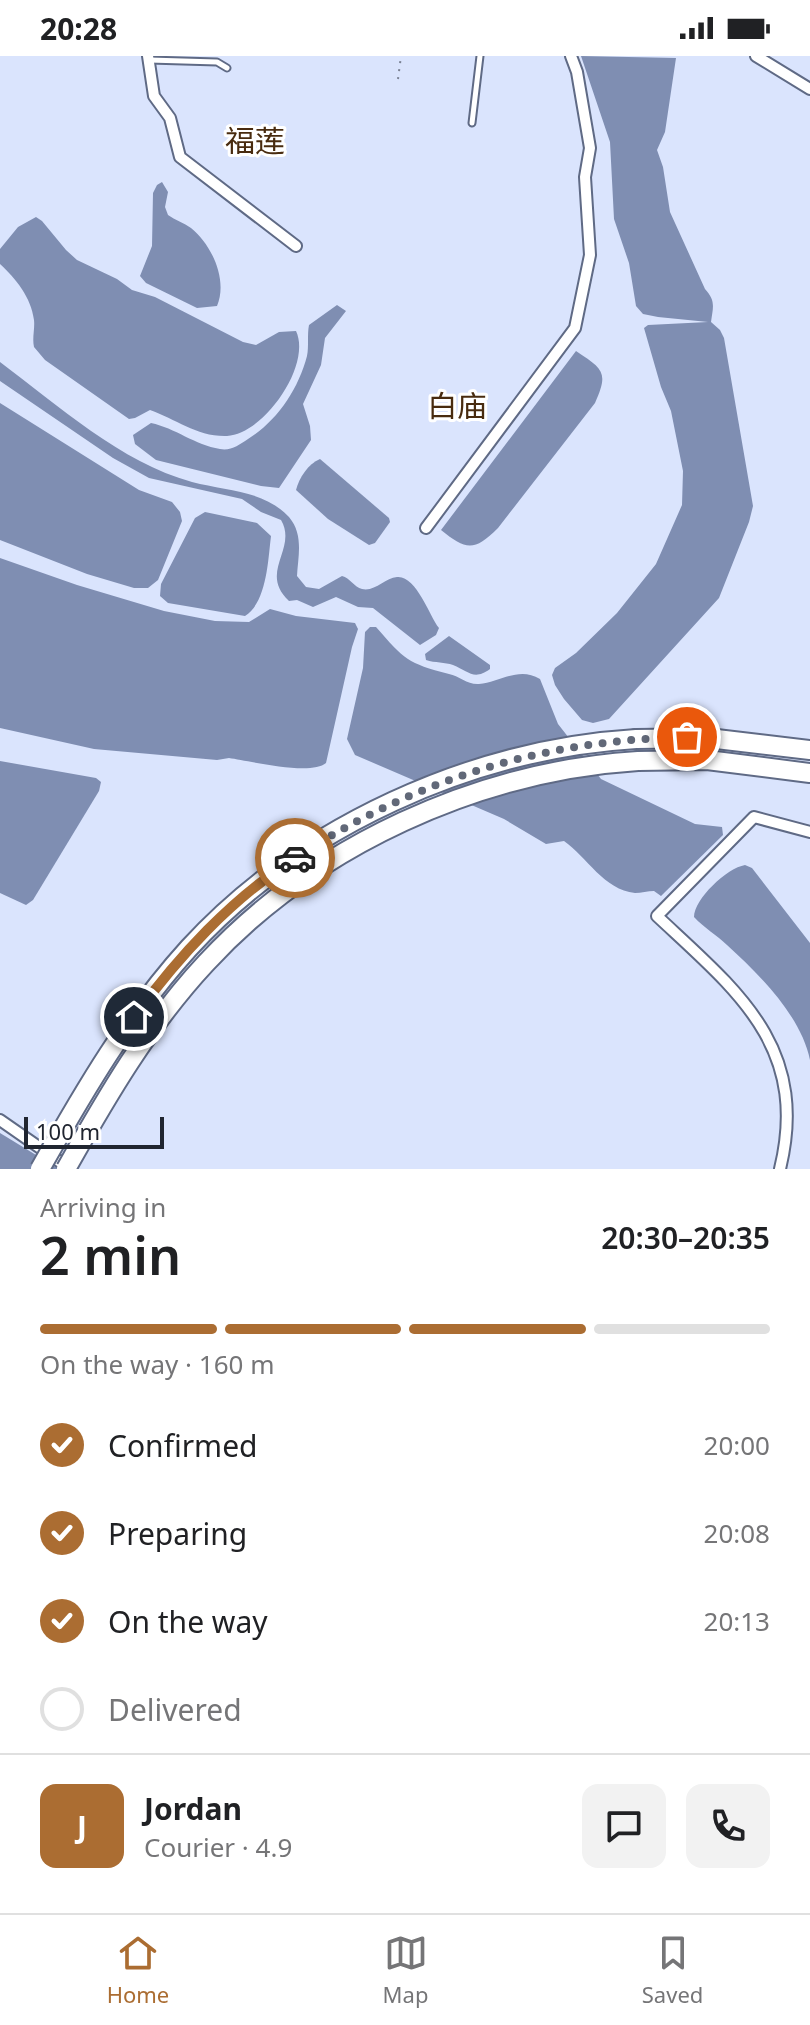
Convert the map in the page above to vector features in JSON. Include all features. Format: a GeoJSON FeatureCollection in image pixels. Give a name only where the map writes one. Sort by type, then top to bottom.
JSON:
{"type":"FeatureCollection","features":[{"type":"Feature","properties":{"kind":"highway"},"geometry":{"type":"LineString","coordinates":[[40,1169],[88,1085],[145,1002],[209,928],[280,868],[364,818],[458,776],[536,753],[636,739],[708,738],[810,750]]}},
{"type":"Feature","properties":{"kind":"highway"},"geometry":{"type":"LineString","coordinates":[[68,1169],[124,1071],[187,985],[245,925],[293,887],[374,838],[466,797],[541,775],[638,761],[716,761],[810,773]]}},
{"type":"Feature","properties":{"kind":"street"},"geometry":{"type":"LineString","coordinates":[[426,528],[575,328],[590,255],[585,177],[590,148],[580,87],[571,56]]}},
{"type":"Feature","properties":{"kind":"street"},"geometry":{"type":"LineString","coordinates":[[756,56],[810,89]]}},
{"type":"Feature","properties":{"kind":"street"},"geometry":{"type":"LineString","coordinates":[[149,58],[154,96],[170,118],[180,157],[296,246]]}},
{"type":"Feature","properties":{"kind":"street"},"geometry":{"type":"LineString","coordinates":[[780,1169],[790,1122],[791,1094],[789,1078],[776,1046],[759,1015],[735,988],[657,916],[754,817],[810,832]]}},
{"type":"Feature","properties":{"kind":"street"},"geometry":{"type":"LineString","coordinates":[[0,1120],[68,1169]]}},
{"type":"Feature","properties":{"kind":"lane"},"geometry":{"type":"LineString","coordinates":[[472,123],[480,56]]}},
{"type":"Feature","properties":{"kind":"lane"},"geometry":{"type":"LineString","coordinates":[[149,58],[217,62],[227,68]]}},
{"type":"Feature","properties":{"kind":"path"},"geometry":{"type":"LineString","coordinates":[[398,79],[401,56]]}},
{"type":"Feature","properties":{"kind":"water"},"geometry":{"type":"Polygon","coordinates":[[[581,56],[676,58],[665,132],[657,150],[670,212],[712,301],[711,322],[724,338],[753,506],[719,598],[609,719],[593,723],[582,720],[564,699],[552,675],[555,668],[576,653],[617,613],[656,564],[682,505],[683,471],[671,411],[644,328],[648,325],[708,322],[643,314],[636,306],[629,263],[614,219],[610,142],[581,56]]]}},
{"type":"Feature","properties":{"kind":"water"},"geometry":{"type":"Polygon","coordinates":[[[162,182],[168,192],[165,207],[168,215],[199,235],[216,264],[221,285],[217,306],[197,308],[146,283],[140,276],[152,246],[153,193],[162,182]]]}},
{"type":"Feature","properties":{"kind":"water"},"geometry":{"type":"Polygon","coordinates":[[[36,217],[77,260],[117,279],[132,290],[155,297],[243,342],[256,345],[279,332],[296,331],[299,345],[297,361],[281,396],[256,424],[241,432],[216,436],[196,431],[150,410],[129,419],[45,360],[34,347],[34,320],[30,304],[17,282],[0,264],[0,249],[18,227],[36,217]]]}},
{"type":"Feature","properties":{"kind":"water"},"geometry":{"type":"Polygon","coordinates":[[[337,305],[346,311],[325,338],[321,365],[303,404],[311,440],[279,488],[156,460],[135,444],[133,435],[151,423],[220,449],[231,448],[248,439],[277,414],[298,381],[307,356],[309,325],[337,305]]]}},
{"type":"Feature","properties":{"kind":"water"},"geometry":{"type":"Polygon","coordinates":[[[576,351],[601,372],[602,384],[595,403],[498,528],[476,544],[470,546],[457,542],[441,530],[576,351]]]}},
{"type":"Feature","properties":{"kind":"water"},"geometry":{"type":"Polygon","coordinates":[[[0,362],[91,431],[140,461],[192,482],[256,496],[279,508],[297,531],[297,576],[306,587],[319,589],[342,576],[359,588],[367,589],[393,578],[404,578],[416,589],[439,628],[436,635],[420,645],[373,608],[358,607],[336,597],[313,607],[297,600],[289,601],[277,580],[285,541],[281,520],[261,512],[242,499],[149,478],[113,458],[0,381],[0,362]]]}},
{"type":"Feature","properties":{"kind":"water"},"geometry":{"type":"Polygon","coordinates":[[[0,403],[139,490],[172,502],[180,512],[182,521],[158,580],[148,588],[134,588],[87,574],[0,540],[0,403]]]}},
{"type":"Feature","properties":{"kind":"water"},"geometry":{"type":"Polygon","coordinates":[[[320,459],[389,518],[390,522],[375,543],[369,545],[328,519],[296,490],[305,472],[320,459]]]}},
{"type":"Feature","properties":{"kind":"water"},"geometry":{"type":"Polygon","coordinates":[[[205,512],[257,523],[271,536],[262,591],[252,610],[245,616],[168,603],[160,596],[161,584],[195,518],[205,512]]]}},
{"type":"Feature","properties":{"kind":"water"},"geometry":{"type":"Polygon","coordinates":[[[0,558],[164,611],[215,621],[249,622],[270,609],[296,616],[355,623],[358,629],[326,763],[318,767],[294,768],[229,758],[217,760],[94,749],[0,728],[0,558]]]}},
{"type":"Feature","properties":{"kind":"water"},"geometry":{"type":"Polygon","coordinates":[[[370,627],[376,627],[415,663],[471,683],[487,683],[517,674],[540,679],[558,724],[601,779],[695,824],[722,827],[723,835],[661,896],[654,891],[624,891],[605,879],[564,841],[546,844],[504,819],[355,755],[347,739],[363,668],[365,632],[370,627]]]}},
{"type":"Feature","properties":{"kind":"water"},"geometry":{"type":"Polygon","coordinates":[[[449,636],[490,665],[490,669],[475,675],[450,664],[426,660],[425,654],[449,636]]]}},
{"type":"Feature","properties":{"kind":"water"},"geometry":{"type":"Polygon","coordinates":[[[0,761],[96,778],[101,782],[99,791],[33,900],[26,905],[0,893],[0,761]]]}},
{"type":"Feature","properties":{"kind":"water"},"geometry":{"type":"Polygon","coordinates":[[[745,865],[752,868],[810,943],[810,1060],[798,1028],[778,997],[740,957],[694,917],[705,893],[729,872],[745,865]]]}},
{"type":"Feature","properties":{"kind":"water"},"geometry":{"type":"Polygon","coordinates":[[[0,1133],[59,1169],[0,1169],[0,1133]]]}},
{"type":"Feature","properties":{"kind":"way so far"},"geometry":{"type":"LineString","coordinates":[[295,858],[392,803],[493,765],[536,753],[596,743],[687,737]]}},
{"type":"Feature","properties":{"kind":"district","name":"福莲"},"geometry":{"type":"Point","coordinates":[255,140]}},
{"type":"Feature","properties":{"kind":"district","name":"白庙"},"geometry":{"type":"Point","coordinates":[457,405]}},
{"type":"Feature","properties":{"kind":"route"},"geometry":{"type":"LineString","coordinates":[[134,1017],[169,971],[209,928],[246,894],[295,858]]}}]}
